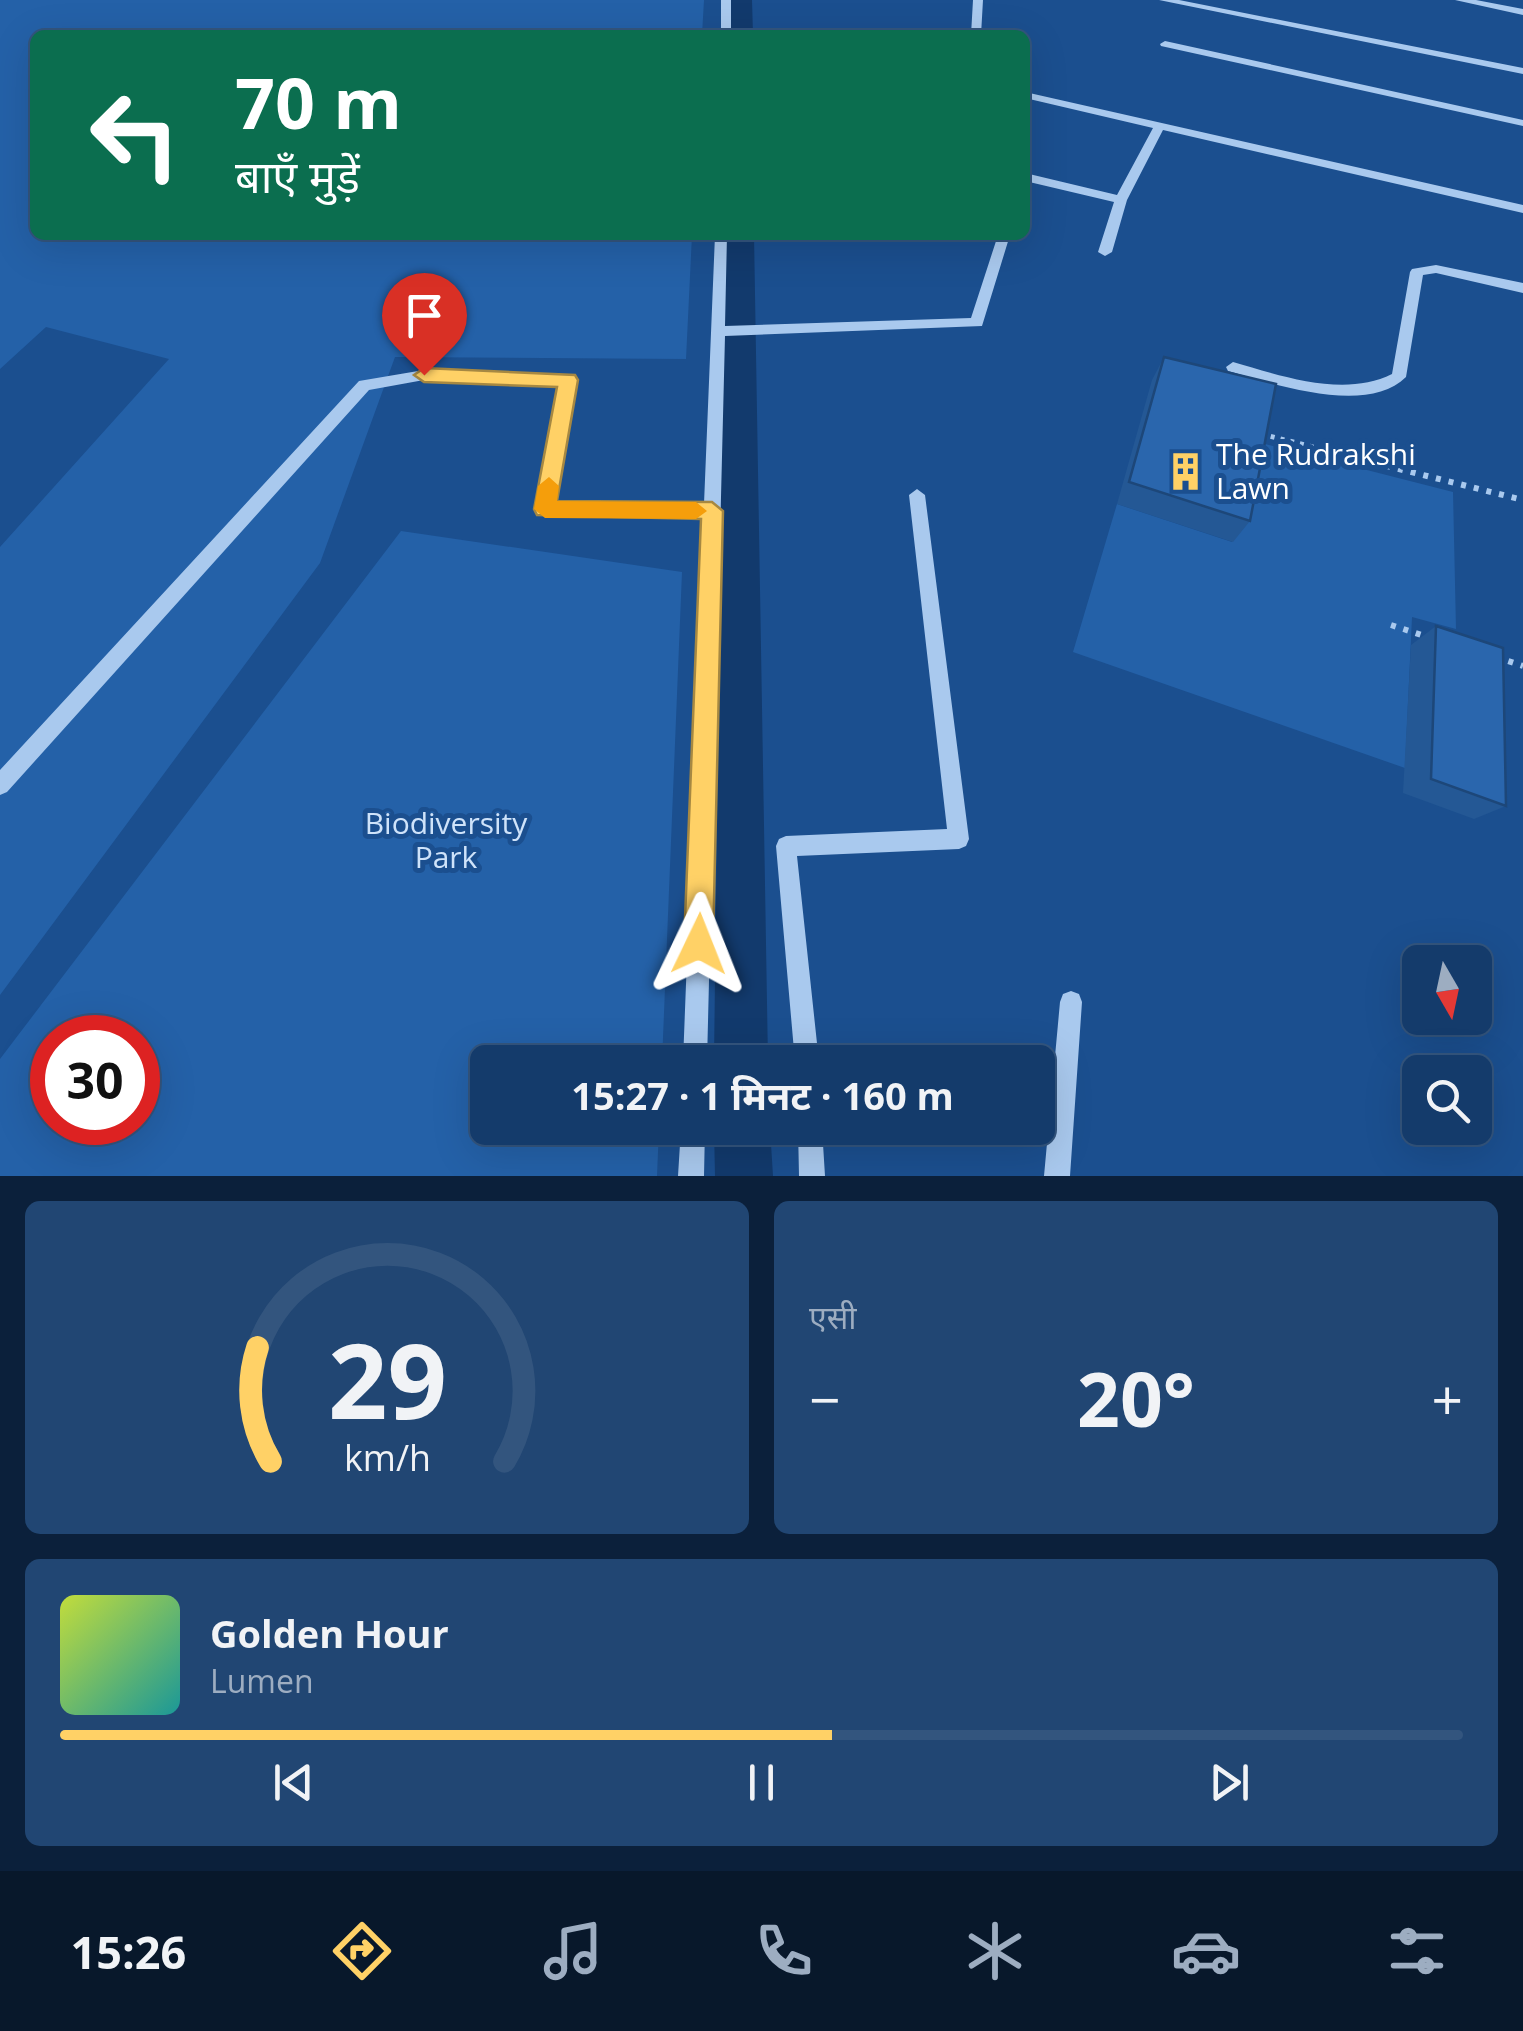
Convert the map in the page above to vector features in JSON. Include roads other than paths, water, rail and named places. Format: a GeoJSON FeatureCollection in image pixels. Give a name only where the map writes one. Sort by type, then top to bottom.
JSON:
{"type":"FeatureCollection","features":[{"type":"Feature","properties":{"kind":"street"},"geometry":{"type":"LineString","coordinates":[[726,0],[726,30]]}},
{"type":"Feature","properties":{"kind":"street"},"geometry":{"type":"LineString","coordinates":[[976,30],[978,0]]}},
{"type":"Feature","properties":{"kind":"street"},"geometry":{"type":"LineString","coordinates":[[1164,0],[1523,70]]}},
{"type":"Feature","properties":{"kind":"street"},"geometry":{"type":"LineString","coordinates":[[1460,0],[1523,12]]}},
{"type":"Feature","properties":{"kind":"street"},"geometry":{"type":"LineString","coordinates":[[1165,44],[1523,123]]}},
{"type":"Feature","properties":{"kind":"street"},"geometry":{"type":"LineString","coordinates":[[1030,96],[1523,209]]}},
{"type":"Feature","properties":{"kind":"street"},"geometry":{"type":"LineString","coordinates":[[1105,252],[1121,200],[1159,127]]}},
{"type":"Feature","properties":{"kind":"street"},"geometry":{"type":"LineString","coordinates":[[1030,178],[1121,200]]}},
{"type":"Feature","properties":{"kind":"street"},"geometry":{"type":"LineString","coordinates":[[696,1045],[712,511],[723,331],[721,240]]}},
{"type":"Feature","properties":{"kind":"street"},"geometry":{"type":"LineString","coordinates":[[723,331],[977,324],[1002,240]]}},
{"type":"Feature","properties":{"kind":"street"},"geometry":{"type":"LineString","coordinates":[[1233,367],[1290,383],[1327,388],[1388,385],[1399,377],[1417,272],[1436,268],[1523,288]]}},
{"type":"Feature","properties":{"kind":"street"},"geometry":{"type":"LineString","coordinates":[[0,785],[364,385],[424,375],[568,380],[545,509],[712,511]]}},
{"type":"Feature","properties":{"kind":"street"},"geometry":{"type":"LineString","coordinates":[[805,1045],[786,846],[959,839],[917,495]]}},
{"type":"Feature","properties":{"kind":"street"},"geometry":{"type":"LineString","coordinates":[[1057,1176],[1071,1002]]}},
{"type":"Feature","properties":{"kind":"street"},"geometry":{"type":"LineString","coordinates":[[691,1176],[692,1145]]}},
{"type":"Feature","properties":{"kind":"street"},"geometry":{"type":"LineString","coordinates":[[811,1145],[812,1176]]}},
{"type":"Feature","properties":{"kind":"waterway"},"geometry":{"type":"LineString","coordinates":[[741,0],[741,30]]}},
{"type":"Feature","properties":{"kind":"waterway"},"geometry":{"type":"LineString","coordinates":[[739,240],[741,1045]]}},
{"type":"Feature","properties":{"kind":"waterway"},"geometry":{"type":"LineString","coordinates":[[743,1145],[744,1176]]}},
{"type":"Feature","properties":{"kind":"place","name":"The Rudrakshi Lawn"},"geometry":{"type":"Point","coordinates":[1186,472]}},
{"type":"Feature","properties":{"kind":"park label","name":"Biodiversity Park"},"geometry":{"type":"Point","coordinates":[446,841]}}]}
